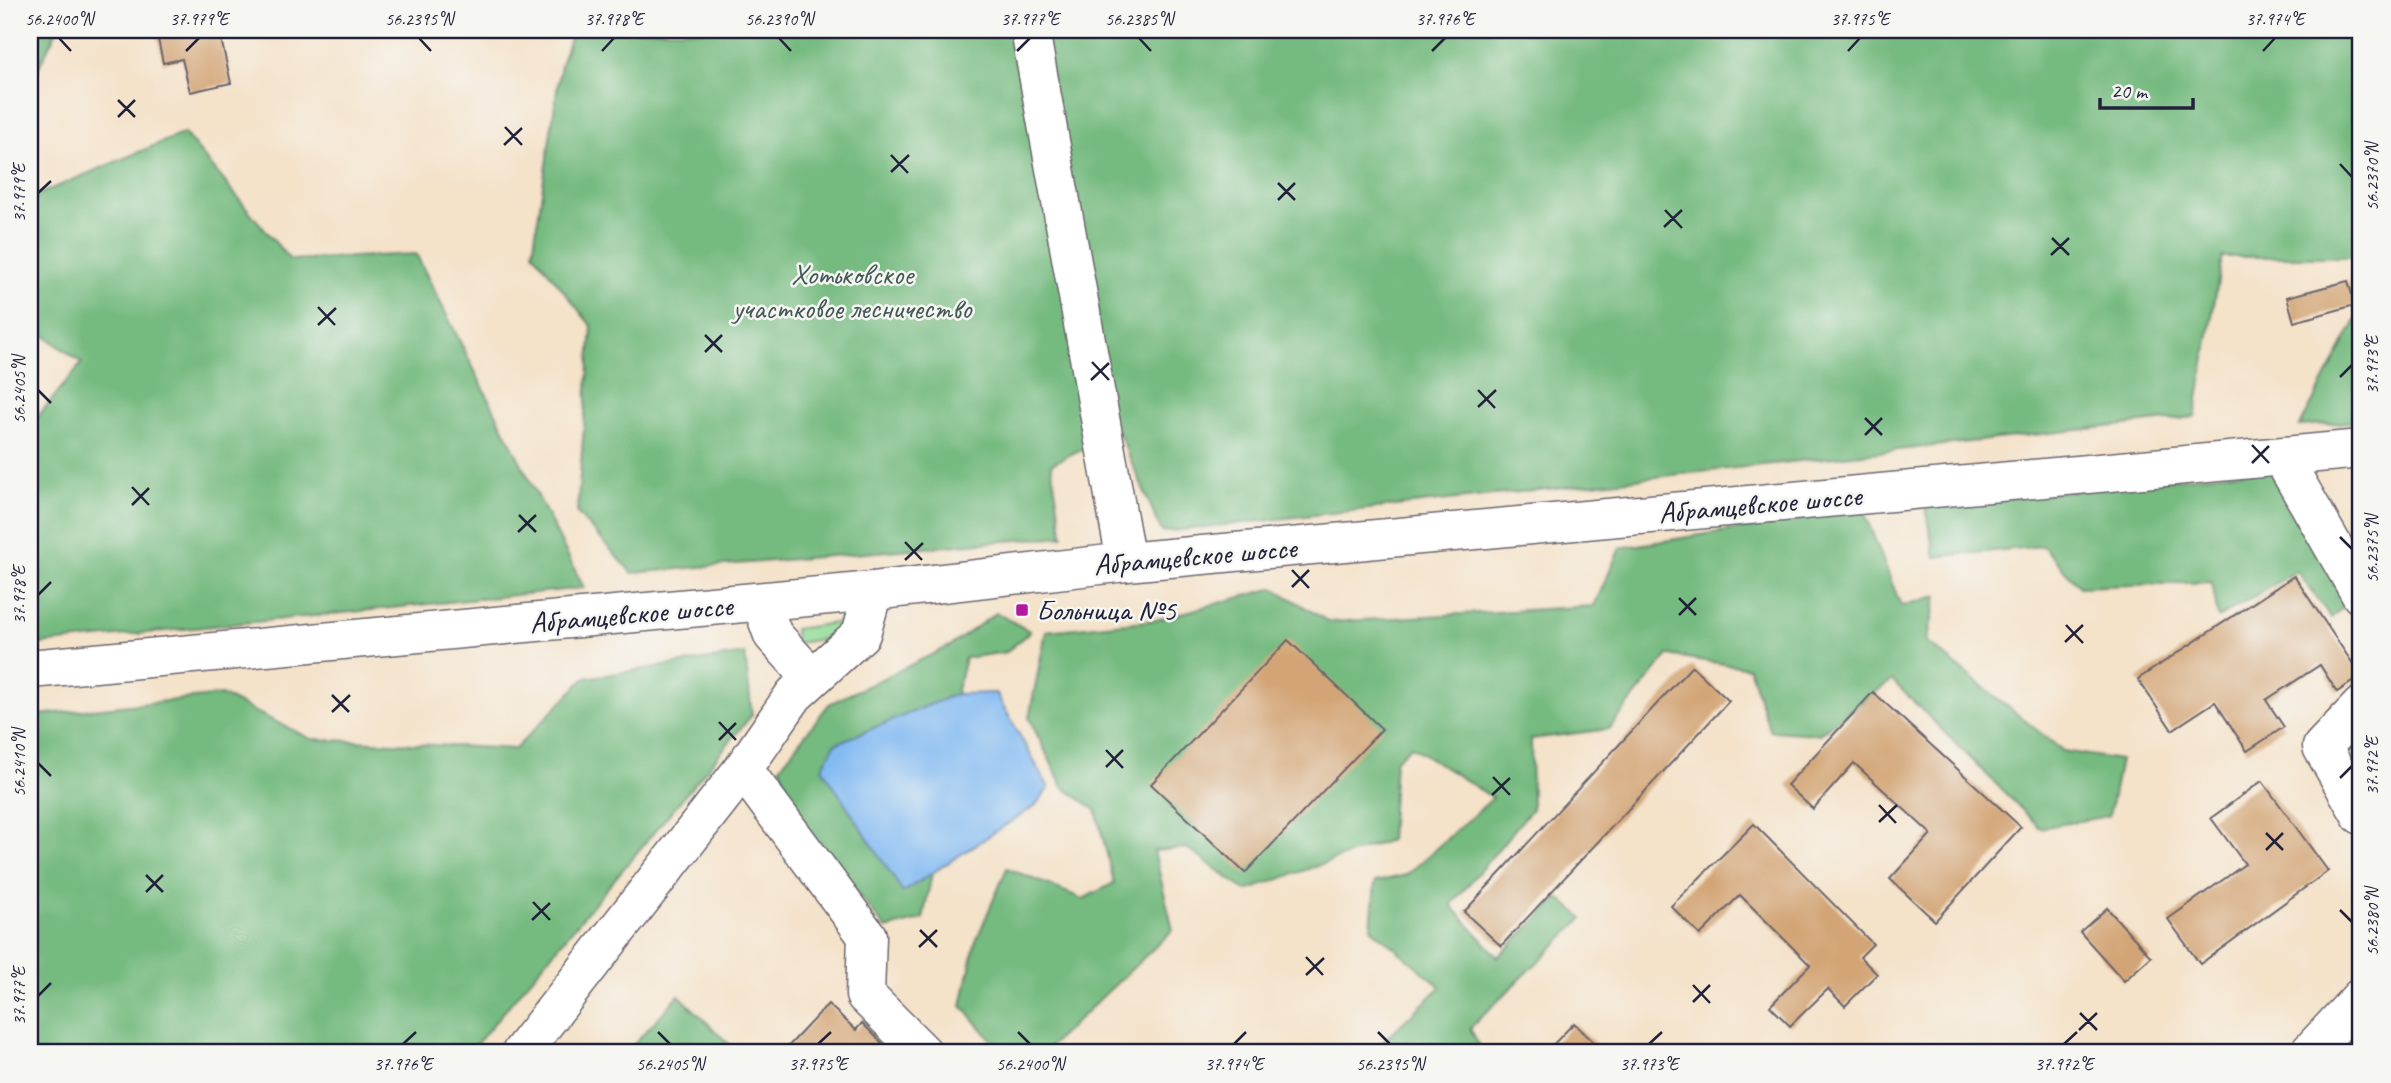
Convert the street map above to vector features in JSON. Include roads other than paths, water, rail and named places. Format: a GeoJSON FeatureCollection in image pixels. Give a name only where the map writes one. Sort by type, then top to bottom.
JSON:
{"type":"FeatureCollection","features":[{"type":"Feature","properties":{"kind":"street"},"geometry":{"type":"LineString","coordinates":[[1030,30],[1126,562]]}},
{"type":"Feature","properties":{"kind":"street","name":"Абрамцевское шоссе"},"geometry":{"type":"LineString","coordinates":[[30,669],[761,602],[1126,562],[2361,450]]}},
{"type":"Feature","properties":{"kind":"street"},"geometry":{"type":"LineString","coordinates":[[2282,457],[2361,595]]}},
{"type":"Feature","properties":{"kind":"street"},"geometry":{"type":"LineString","coordinates":[[521,1053],[743,769],[794,695],[861,634],[873,591]]}},
{"type":"Feature","properties":{"kind":"street"},"geometry":{"type":"LineString","coordinates":[[761,602],[773,635],[811,677]]}},
{"type":"Feature","properties":{"kind":"street"},"geometry":{"type":"LineString","coordinates":[[2361,706],[2322,747],[2361,815]]}},
{"type":"Feature","properties":{"kind":"street"},"geometry":{"type":"LineString","coordinates":[[743,769],[867,936],[865,995],[923,1053]]}},
{"type":"Feature","properties":{"kind":"street"},"geometry":{"type":"LineString","coordinates":[[2309,1053],[2361,997]]}},
{"type":"Feature","properties":{"kind":"water"},"geometry":{"type":"Polygon","coordinates":[[[996,693],[1049,788],[1035,806],[903,892],[822,768],[835,744],[956,694],[996,693]]]}},
{"type":"Feature","properties":{"kind":"place","name":"Больница №5"},"geometry":{"type":"Point","coordinates":[1022,610]}},
{"type":"Feature","properties":{"kind":"park label","name":"Хотьковское участковое лесничество"},"geometry":{"type":"Point","coordinates":[852,291]}}]}
